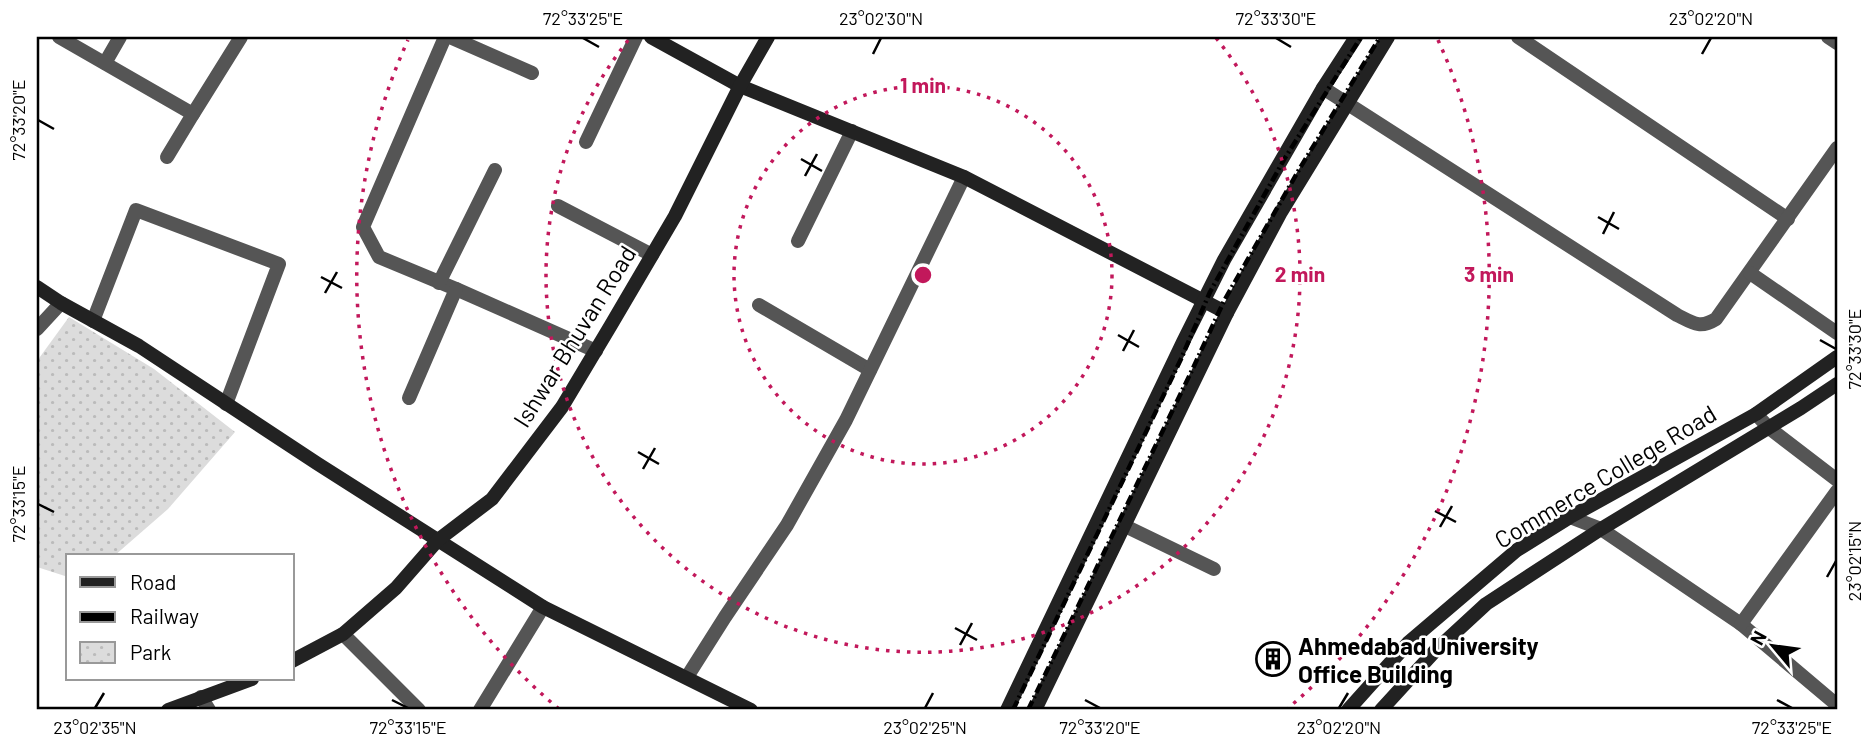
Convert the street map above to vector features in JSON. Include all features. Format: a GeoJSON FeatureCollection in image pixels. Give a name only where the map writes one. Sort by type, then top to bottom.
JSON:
{"type":"FeatureCollection","features":[{"type":"Feature","properties":{"kind":"main road"},"geometry":{"type":"LineString","coordinates":[[652,37],[740,86],[964,177],[1227,313]]}},
{"type":"Feature","properties":{"kind":"main road","name":"Ishwar Bhuvan Road"},"geometry":{"type":"LineString","coordinates":[[294,660],[343,634],[396,588],[438,540],[492,499],[562,407],[596,351],[675,216],[740,86],[768,37]]}},
{"type":"Feature","properties":{"kind":"main road"},"geometry":{"type":"LineString","coordinates":[[1035,710],[1227,313],[1281,212],[1388,37]]}},
{"type":"Feature","properties":{"kind":"main road"},"geometry":{"type":"LineString","coordinates":[[1007,710],[1224,260],[1354,38]]}},
{"type":"Feature","properties":{"kind":"main road"},"geometry":{"type":"LineString","coordinates":[[37,286],[61,303],[139,346],[543,607],[751,710]]}},
{"type":"Feature","properties":{"kind":"main road","name":"Commerce College Road"},"geometry":{"type":"LineString","coordinates":[[1349,710],[1409,642],[1517,550],[1570,517],[1756,414],[1837,357]]}},
{"type":"Feature","properties":{"kind":"main road","name":"Commerce College Road"},"geometry":{"type":"LineString","coordinates":[[1381,710],[1435,652],[1486,604],[1543,565],[1837,384]]}},
{"type":"Feature","properties":{"kind":"main road"},"geometry":{"type":"LineString","coordinates":[[168,710],[249,680]]}},
{"type":"Feature","properties":{"kind":"street"},"geometry":{"type":"LineString","coordinates":[[59,37],[193,114]]}},
{"type":"Feature","properties":{"kind":"street"},"geometry":{"type":"LineString","coordinates":[[105,63],[120,37]]}},
{"type":"Feature","properties":{"kind":"street"},"geometry":{"type":"LineString","coordinates":[[167,157],[241,37]]}},
{"type":"Feature","properties":{"kind":"street"},"geometry":{"type":"LineString","coordinates":[[532,73],[447,37],[363,227],[379,257],[596,351]]}},
{"type":"Feature","properties":{"kind":"street"},"geometry":{"type":"LineString","coordinates":[[586,142],[636,37]]}},
{"type":"Feature","properties":{"kind":"street"},"geometry":{"type":"LineString","coordinates":[[1518,37],[1788,219]]}},
{"type":"Feature","properties":{"kind":"street"},"geometry":{"type":"LineString","coordinates":[[1828,37],[1837,43]]}},
{"type":"Feature","properties":{"kind":"street"},"geometry":{"type":"LineString","coordinates":[[1323,88],[1689,321],[1706,325],[1716,319],[1837,148]]}},
{"type":"Feature","properties":{"kind":"street"},"geometry":{"type":"LineString","coordinates":[[798,241],[852,131]]}},
{"type":"Feature","properties":{"kind":"street"},"geometry":{"type":"LineString","coordinates":[[439,283],[495,170]]}},
{"type":"Feature","properties":{"kind":"street"},"geometry":{"type":"LineString","coordinates":[[687,677],[787,525],[846,420],[964,177]]}},
{"type":"Feature","properties":{"kind":"street"},"geometry":{"type":"LineString","coordinates":[[558,206],[652,255]]}},
{"type":"Feature","properties":{"kind":"street"},"geometry":{"type":"LineString","coordinates":[[93,321],[136,210],[279,264],[226,404]]}},
{"type":"Feature","properties":{"kind":"street"},"geometry":{"type":"LineString","coordinates":[[1750,273],[1837,333]]}},
{"type":"Feature","properties":{"kind":"street"},"geometry":{"type":"LineString","coordinates":[[409,398],[456,289]]}},
{"type":"Feature","properties":{"kind":"street"},"geometry":{"type":"LineString","coordinates":[[37,329],[61,303]]}},
{"type":"Feature","properties":{"kind":"street"},"geometry":{"type":"LineString","coordinates":[[759,305],[870,370]]}},
{"type":"Feature","properties":{"kind":"street"},"geometry":{"type":"LineString","coordinates":[[1756,414],[1769,428],[1837,480]]}},
{"type":"Feature","properties":{"kind":"street"},"geometry":{"type":"LineString","coordinates":[[1741,624],[1837,491]]}},
{"type":"Feature","properties":{"kind":"street"},"geometry":{"type":"LineString","coordinates":[[1570,517],[1601,529],[1741,624],[1837,705]]}},
{"type":"Feature","properties":{"kind":"street"},"geometry":{"type":"LineString","coordinates":[[1125,526],[1214,569]]}},
{"type":"Feature","properties":{"kind":"street"},"geometry":{"type":"LineString","coordinates":[[480,710],[543,607]]}},
{"type":"Feature","properties":{"kind":"street"},"geometry":{"type":"LineString","coordinates":[[343,634],[419,710]]}},
{"type":"Feature","properties":{"kind":"street"},"geometry":{"type":"LineString","coordinates":[[201,697],[209,710]]}},
{"type":"Feature","properties":{"kind":"green space"},"geometry":{"type":"Polygon","coordinates":[[[69,317],[154,369],[235,432],[168,509],[116,554],[66,554],[66,576],[37,567],[37,361],[69,317]]]}},
{"type":"Feature","properties":{"kind":"railway"},"geometry":{"type":"LineString","coordinates":[[1013,710],[1181,359],[1210,292],[1285,158],[1361,37]]}},
{"type":"Feature","properties":{"kind":"railway"},"geometry":{"type":"LineString","coordinates":[[1028,710],[1224,301],[1300,168],[1380,37]]}},
{"type":"Feature","properties":{"kind":"place","name":"Ahmedabad University Office Building"},"geometry":{"type":"Point","coordinates":[1273,659]}}]}
